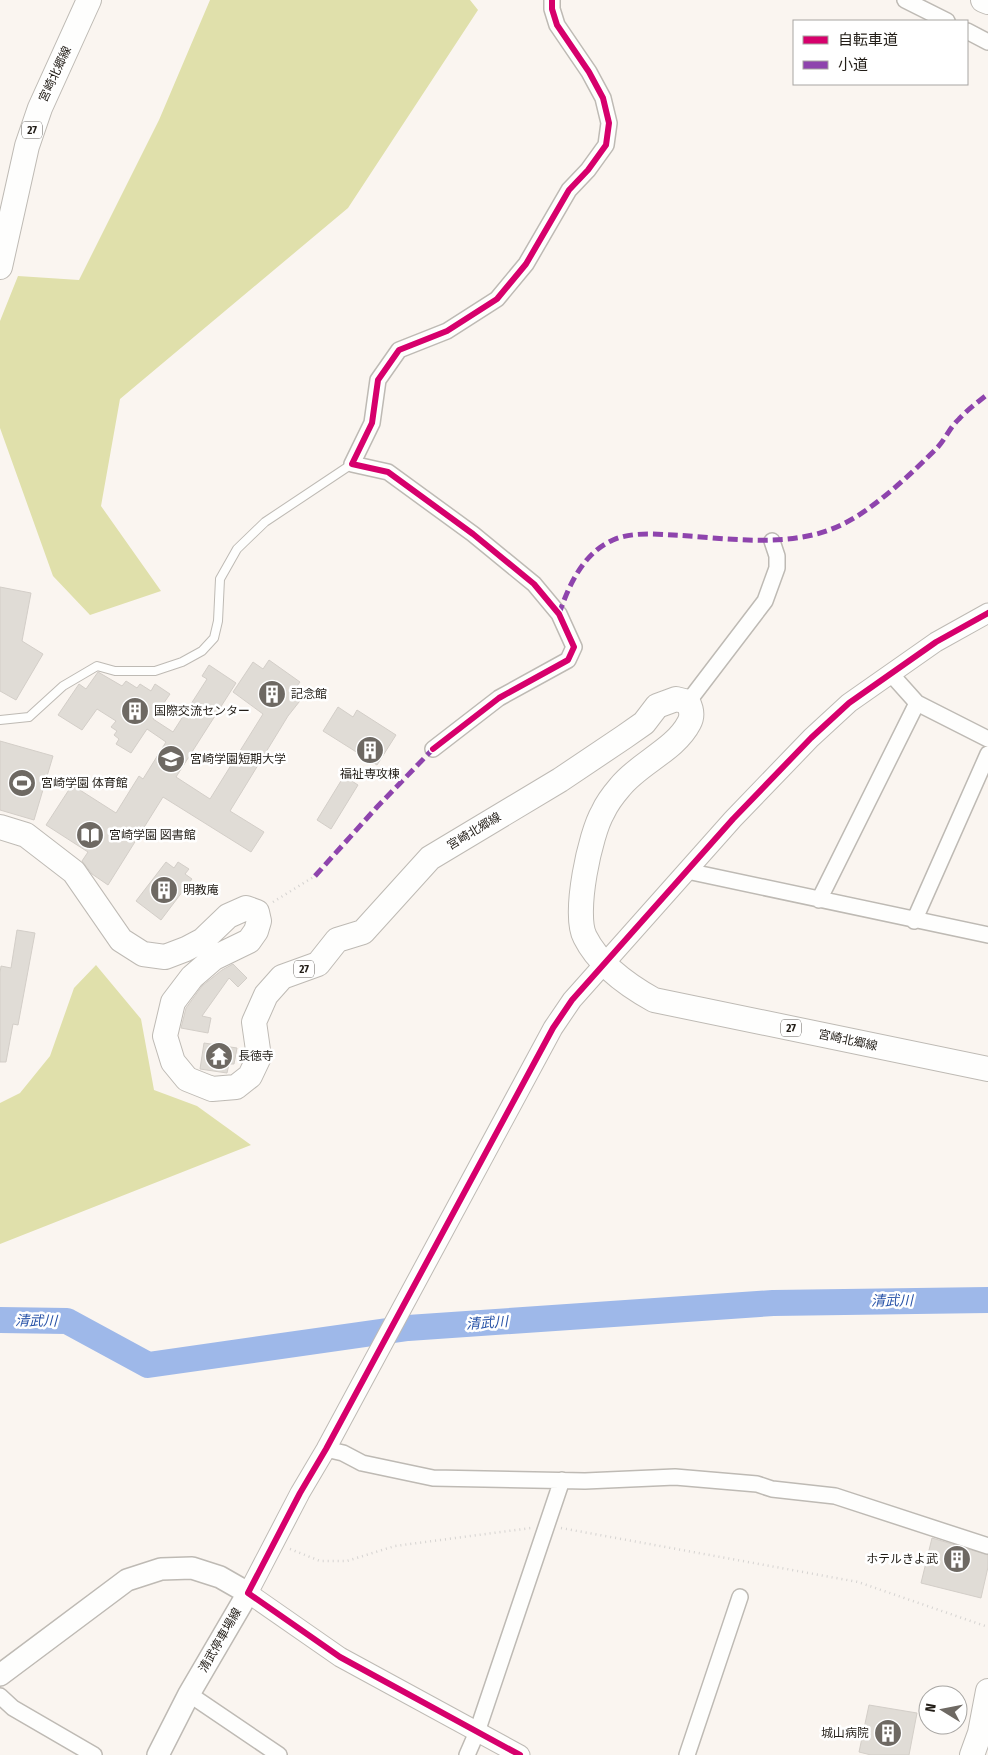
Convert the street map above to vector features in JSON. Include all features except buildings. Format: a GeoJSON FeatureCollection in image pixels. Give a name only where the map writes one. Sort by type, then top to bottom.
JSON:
{"type":"FeatureCollection","features":[{"type":"Feature","properties":{"kind":"main road","name":"宮崎北郷線"},"geometry":{"type":"LineString","coordinates":[[0,267],[26,146],[40,108],[89,0]]}},
{"type":"Feature","properties":{"kind":"main road"},"geometry":{"type":"LineString","coordinates":[[982,0],[988,2]]}},
{"type":"Feature","properties":{"kind":"main road","name":"宮崎北郷線"},"geometry":{"type":"LineString","coordinates":[[257,912],[259,921],[256,931],[249,941],[214,958],[192,977],[173,1002],[165,1036],[173,1062],[187,1078],[212,1089],[236,1086],[250,1076],[259,1057],[254,1022],[266,995],[282,977],[318,964],[337,940],[364,932],[430,858],[560,780],[644,723],[657,706],[676,699],[688,702],[691,708],[690,722],[675,741],[640,766],[620,786],[602,812],[593,839],[580,907],[584,936],[604,964],[632,988],[654,1000],[988,1070]]}},
{"type":"Feature","properties":{"kind":"main road"},"geometry":{"type":"LineString","coordinates":[[0,827],[26,835],[74,872],[121,940],[143,954],[165,957],[203,940],[228,916],[246,908],[257,912]]}},
{"type":"Feature","properties":{"kind":"main road","name":"清武停車場線"},"geometry":{"type":"LineString","coordinates":[[0,1675],[128,1580],[161,1569],[192,1568],[220,1577],[248,1593],[188,1694],[158,1755]]}},
{"type":"Feature","properties":{"kind":"main road"},"geometry":{"type":"LineString","coordinates":[[972,1755],[984,1734],[988,1691]]}},
{"type":"Feature","properties":{"kind":"street"},"geometry":{"type":"LineString","coordinates":[[433,749],[499,698],[568,660],[574,647],[559,614],[534,584],[473,534],[388,472],[352,464],[372,423],[378,380],[399,350],[447,331],[497,299],[526,264],[569,190],[588,170],[606,145],[608,123],[603,98],[589,72],[557,25],[552,9],[552,0]]}},
{"type":"Feature","properties":{"kind":"street"},"geometry":{"type":"LineString","coordinates":[[905,0],[945,20]]}},
{"type":"Feature","properties":{"kind":"street"},"geometry":{"type":"LineString","coordinates":[[968,32],[988,42]]}},
{"type":"Feature","properties":{"kind":"street"},"geometry":{"type":"LineString","coordinates":[[688,702],[765,601],[777,568],[777,556],[772,541]]}},
{"type":"Feature","properties":{"kind":"street"},"geometry":{"type":"LineString","coordinates":[[520,1755],[340,1658],[248,1593],[300,1493],[337,1429],[553,1028],[572,1000],[733,819],[811,738],[849,703],[936,642],[988,612]]}},
{"type":"Feature","properties":{"kind":"street"},"geometry":{"type":"LineString","coordinates":[[891,674],[917,703],[988,739]]}},
{"type":"Feature","properties":{"kind":"street"},"geometry":{"type":"LineString","coordinates":[[819,900],[917,703]]}},
{"type":"Feature","properties":{"kind":"street"},"geometry":{"type":"LineString","coordinates":[[914,921],[988,754]]}},
{"type":"Feature","properties":{"kind":"street"},"geometry":{"type":"LineString","coordinates":[[687,871],[988,936]]}},
{"type":"Feature","properties":{"kind":"street"},"geometry":{"type":"LineString","coordinates":[[326,1449],[343,1452],[362,1463],[433,1478],[585,1481],[675,1477],[757,1484],[772,1489],[836,1496],[988,1546]]}},
{"type":"Feature","properties":{"kind":"street"},"geometry":{"type":"LineString","coordinates":[[467,1755],[477,1732],[562,1480]]}},
{"type":"Feature","properties":{"kind":"street"},"geometry":{"type":"LineString","coordinates":[[687,1755],[740,1596]]}},
{"type":"Feature","properties":{"kind":"street"},"geometry":{"type":"LineString","coordinates":[[188,1694],[278,1755]]}},
{"type":"Feature","properties":{"kind":"street"},"geometry":{"type":"LineString","coordinates":[[0,1696],[13,1708],[94,1755]]}},
{"type":"Feature","properties":{"kind":"lane"},"geometry":{"type":"LineString","coordinates":[[0,720],[29,717],[63,686],[97,666],[115,671],[155,671],[182,662],[202,651],[214,638],[218,621],[220,579],[238,549],[265,522],[352,464]]}},
{"type":"Feature","properties":{"kind":"path"},"geometry":{"type":"LineString","coordinates":[[257,912],[315,876]]}},
{"type":"Feature","properties":{"kind":"path"},"geometry":{"type":"LineString","coordinates":[[275,1542],[320,1561],[347,1561],[394,1546],[547,1526],[858,1582],[988,1627]]}},
{"type":"Feature","properties":{"kind":"green space"},"geometry":{"type":"Polygon","coordinates":[[[210,0],[470,0],[478,10],[348,208],[120,399],[101,506],[161,591],[90,615],[53,576],[0,428],[0,321],[18,276],[79,280],[159,120],[210,0]]]}},
{"type":"Feature","properties":{"kind":"green space"},"geometry":{"type":"Polygon","coordinates":[[[96,965],[141,1019],[154,1090],[197,1106],[251,1145],[0,1244],[0,1103],[20,1093],[50,1056],[74,988],[96,965]]]}},
{"type":"Feature","properties":{"kind":"waterway","name":"清武川"},"geometry":{"type":"LineString","coordinates":[[0,1320],[67,1321],[148,1365],[408,1328],[773,1303],[988,1300]]}},
{"type":"Feature","properties":{"kind":"marked path"},"geometry":{"type":"LineString","coordinates":[[559,614],[567,592],[585,561],[602,546],[620,537],[650,534],[739,540],[783,539],[804,537],[845,523],[869,508],[905,479],[936,449],[962,416],[988,394]]}},
{"type":"Feature","properties":{"kind":"marked path"},"geometry":{"type":"LineString","coordinates":[[315,876],[377,807],[433,749]]}},
{"type":"Feature","properties":{"kind":"cycle path"},"geometry":{"type":"LineString","coordinates":[[433,749],[499,698],[568,660],[574,647],[559,614],[534,584],[473,534],[388,472],[352,464],[372,423],[378,380],[399,350],[447,331],[497,299],[526,264],[569,190],[588,170],[606,145],[609,123],[603,98],[589,72],[557,25],[552,9],[552,0]]}},
{"type":"Feature","properties":{"kind":"cycle path"},"geometry":{"type":"LineString","coordinates":[[520,1755],[340,1657],[248,1593],[300,1493],[326,1449],[553,1028],[572,1000],[733,819],[811,738],[849,703],[936,642],[988,613]]}},
{"type":"Feature","properties":{"kind":"place","name":"記念館"},"geometry":{"type":"Point","coordinates":[272,694]}},
{"type":"Feature","properties":{"kind":"place","name":"国際交流センター"},"geometry":{"type":"Point","coordinates":[135,711]}},
{"type":"Feature","properties":{"kind":"place","name":"福祉専攻棟"},"geometry":{"type":"Point","coordinates":[370,750]}},
{"type":"Feature","properties":{"kind":"place","name":"宮崎学園短期大学"},"geometry":{"type":"Point","coordinates":[171,759]}},
{"type":"Feature","properties":{"kind":"place","name":"宮崎学園 体育館"},"geometry":{"type":"Point","coordinates":[22,783]}},
{"type":"Feature","properties":{"kind":"place","name":"宮崎学園 図書館"},"geometry":{"type":"Point","coordinates":[90,835]}},
{"type":"Feature","properties":{"kind":"place","name":"明教庵"},"geometry":{"type":"Point","coordinates":[164,890]}},
{"type":"Feature","properties":{"kind":"place","name":"長徳寺"},"geometry":{"type":"Point","coordinates":[219,1056]}},
{"type":"Feature","properties":{"kind":"place","name":"ホテルきよ武"},"geometry":{"type":"Point","coordinates":[957,1559]}},
{"type":"Feature","properties":{"kind":"place","name":"城山病院"},"geometry":{"type":"Point","coordinates":[888,1733]}}]}
